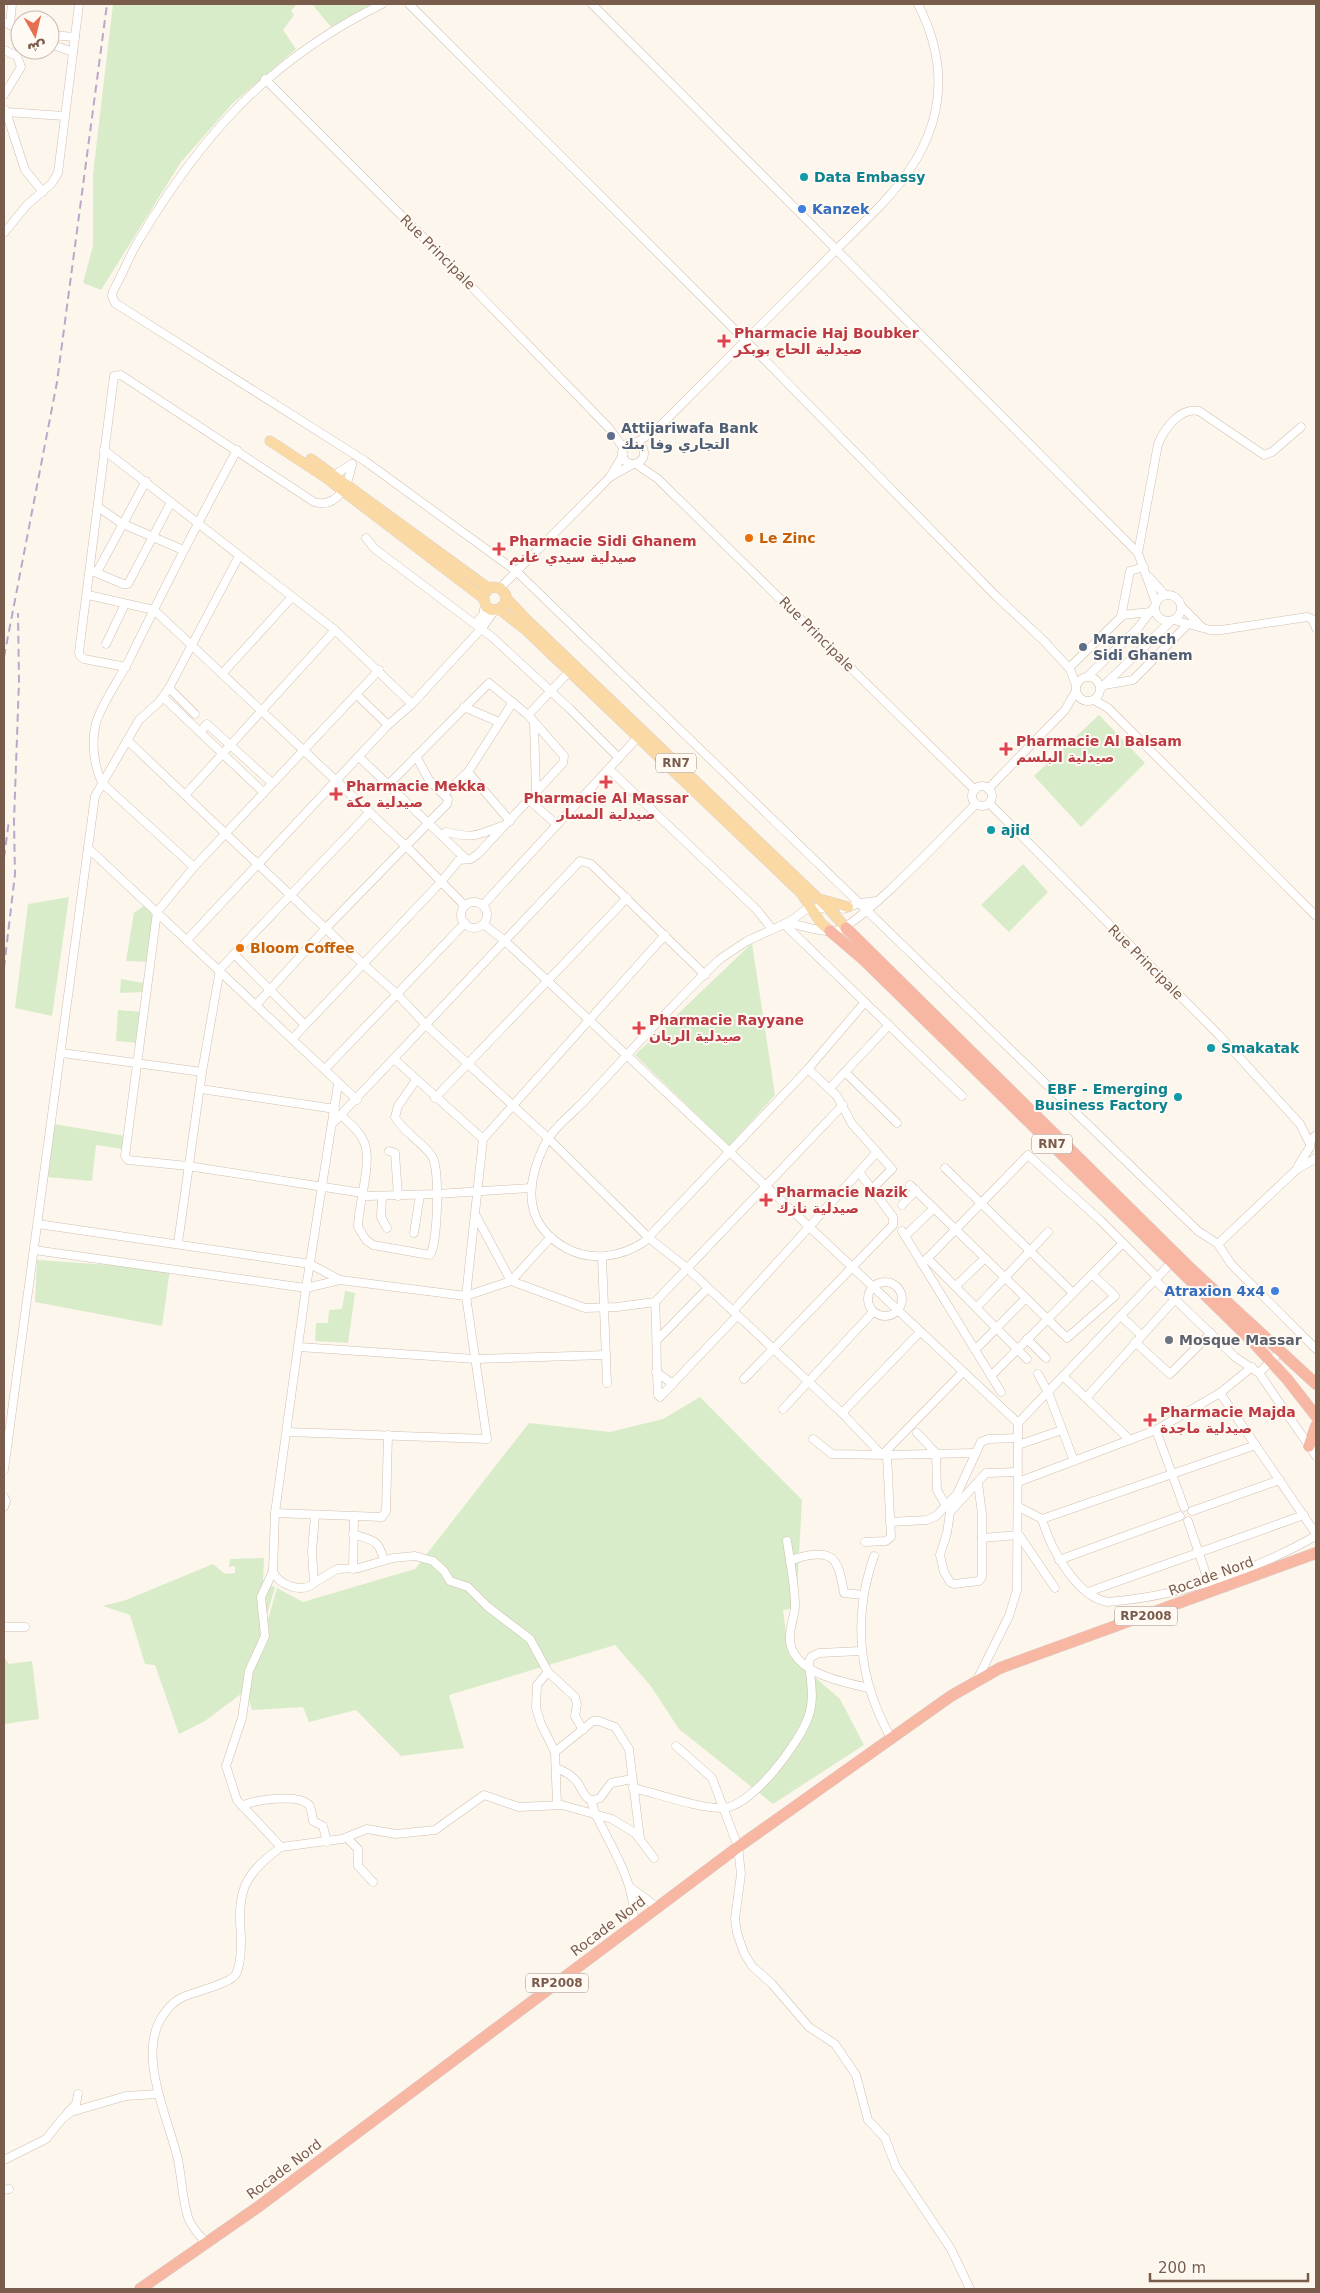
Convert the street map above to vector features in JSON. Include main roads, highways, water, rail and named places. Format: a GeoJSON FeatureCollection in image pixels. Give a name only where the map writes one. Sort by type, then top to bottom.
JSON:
{"type":"FeatureCollection","features":[{"type":"Feature","properties":{"kind":"highway","name":"RN7"},"geometry":{"type":"LineString","coordinates":[[846,928],[1175,1259],[1271,1361],[1296,1382],[1316,1404]]}},
{"type":"Feature","properties":{"kind":"highway","name":"RN7"},"geometry":{"type":"LineString","coordinates":[[830,931],[864,960],[1175,1259],[1280,1352],[1316,1393]]}},
{"type":"Feature","properties":{"kind":"highway"},"geometry":{"type":"LineString","coordinates":[[1280,1352],[1316,1384]]}},
{"type":"Feature","properties":{"kind":"highway"},"geometry":{"type":"LineString","coordinates":[[1271,1361],[1316,1416]]}},
{"type":"Feature","properties":{"kind":"highway"},"geometry":{"type":"LineString","coordinates":[[1309,1446],[1316,1426]]}},
{"type":"Feature","properties":{"kind":"highway"},"geometry":{"type":"LineString","coordinates":[[1314,1556],[1316,1546]]}},
{"type":"Feature","properties":{"kind":"highway","name":"Rocade Nord"},"geometry":{"type":"LineString","coordinates":[[140,2289],[207,2244],[738,1847],[922,1715],[977,1680],[1008,1665],[1210,1587],[1314,1556]]}},
{"type":"Feature","properties":{"kind":"highway","name":"Rocade Nord"},"geometry":{"type":"LineString","coordinates":[[977,1680],[1191,1605],[1314,1556]]}},
{"type":"Feature","properties":{"kind":"main road","name":"RN7"},"geometry":{"type":"LineString","coordinates":[[272,438],[488,588],[500,588],[506,598],[527,620],[829,909],[846,928]]}},
{"type":"Feature","properties":{"kind":"main road","name":"RN7"},"geometry":{"type":"LineString","coordinates":[[344,487],[484,601],[519,625],[801,893],[818,918],[830,931]]}},
{"type":"Feature","properties":{"kind":"main road"},"geometry":{"type":"LineString","coordinates":[[484,601],[488,588]]}},
{"type":"Feature","properties":{"kind":"main road"},"geometry":{"type":"LineString","coordinates":[[497,610],[505,604],[506,598]]}},
{"type":"Feature","properties":{"kind":"main road"},"geometry":{"type":"LineString","coordinates":[[817,898],[848,907]]}},
{"type":"Feature","properties":{"kind":"railway"},"geometry":{"type":"LineString","coordinates":[[4,657],[57,382],[107,4]]}},
{"type":"Feature","properties":{"kind":"railway"},"geometry":{"type":"LineString","coordinates":[[4,968],[15,874],[14,821],[19,681],[18,613]]}},
{"type":"Feature","properties":{"kind":"railway"},"geometry":{"type":"LineString","coordinates":[[4,858],[9,820]]}},
{"type":"Feature","properties":{"kind":"place","name":"Data Embassy"},"geometry":{"type":"Point","coordinates":[804,177]}},
{"type":"Feature","properties":{"kind":"place","name":"Kanzek"},"geometry":{"type":"Point","coordinates":[802,209]}},
{"type":"Feature","properties":{"kind":"place","name":"Pharmacie Haj Boubker صيدلية الحاج بوبكر"},"geometry":{"type":"Point","coordinates":[724,341]}},
{"type":"Feature","properties":{"kind":"place","name":"Attijariwafa Bank التجاري وفا بنك"},"geometry":{"type":"Point","coordinates":[611,436]}},
{"type":"Feature","properties":{"kind":"place","name":"Le Zinc"},"geometry":{"type":"Point","coordinates":[749,538]}},
{"type":"Feature","properties":{"kind":"place","name":"Pharmacie Sidi Ghanem صيدلية سيدي غانم"},"geometry":{"type":"Point","coordinates":[499,549]}},
{"type":"Feature","properties":{"kind":"place","name":"Marrakech Sidi Ghanem"},"geometry":{"type":"Point","coordinates":[1083,647]}},
{"type":"Feature","properties":{"kind":"place","name":"Pharmacie Al Balsam صيدلية البلسم"},"geometry":{"type":"Point","coordinates":[1006,749]}},
{"type":"Feature","properties":{"kind":"place","name":"Pharmacie Al Massar صيدلية المسار"},"geometry":{"type":"Point","coordinates":[606,782]}},
{"type":"Feature","properties":{"kind":"place","name":"Pharmacie Mekka صيدلية مكة"},"geometry":{"type":"Point","coordinates":[336,794]}},
{"type":"Feature","properties":{"kind":"place","name":"ajid"},"geometry":{"type":"Point","coordinates":[991,830]}},
{"type":"Feature","properties":{"kind":"place","name":"Bloom Coffee"},"geometry":{"type":"Point","coordinates":[240,948]}},
{"type":"Feature","properties":{"kind":"place","name":"Pharmacie Rayyane صيدلية الريان"},"geometry":{"type":"Point","coordinates":[639,1028]}},
{"type":"Feature","properties":{"kind":"place","name":"Smakatak"},"geometry":{"type":"Point","coordinates":[1211,1048]}},
{"type":"Feature","properties":{"kind":"place","name":"EBF - Emerging Business Factory"},"geometry":{"type":"Point","coordinates":[1178,1097]}},
{"type":"Feature","properties":{"kind":"place","name":"Pharmacie Nazik صيدلية نازك"},"geometry":{"type":"Point","coordinates":[766,1200]}},
{"type":"Feature","properties":{"kind":"place","name":"Atraxion 4x4"},"geometry":{"type":"Point","coordinates":[1275,1291]}},
{"type":"Feature","properties":{"kind":"place","name":"Mosque Massar"},"geometry":{"type":"Point","coordinates":[1169,1340]}},
{"type":"Feature","properties":{"kind":"place","name":"Pharmacie Majda صيدلية ماجدة"},"geometry":{"type":"Point","coordinates":[1150,1420]}}]}
